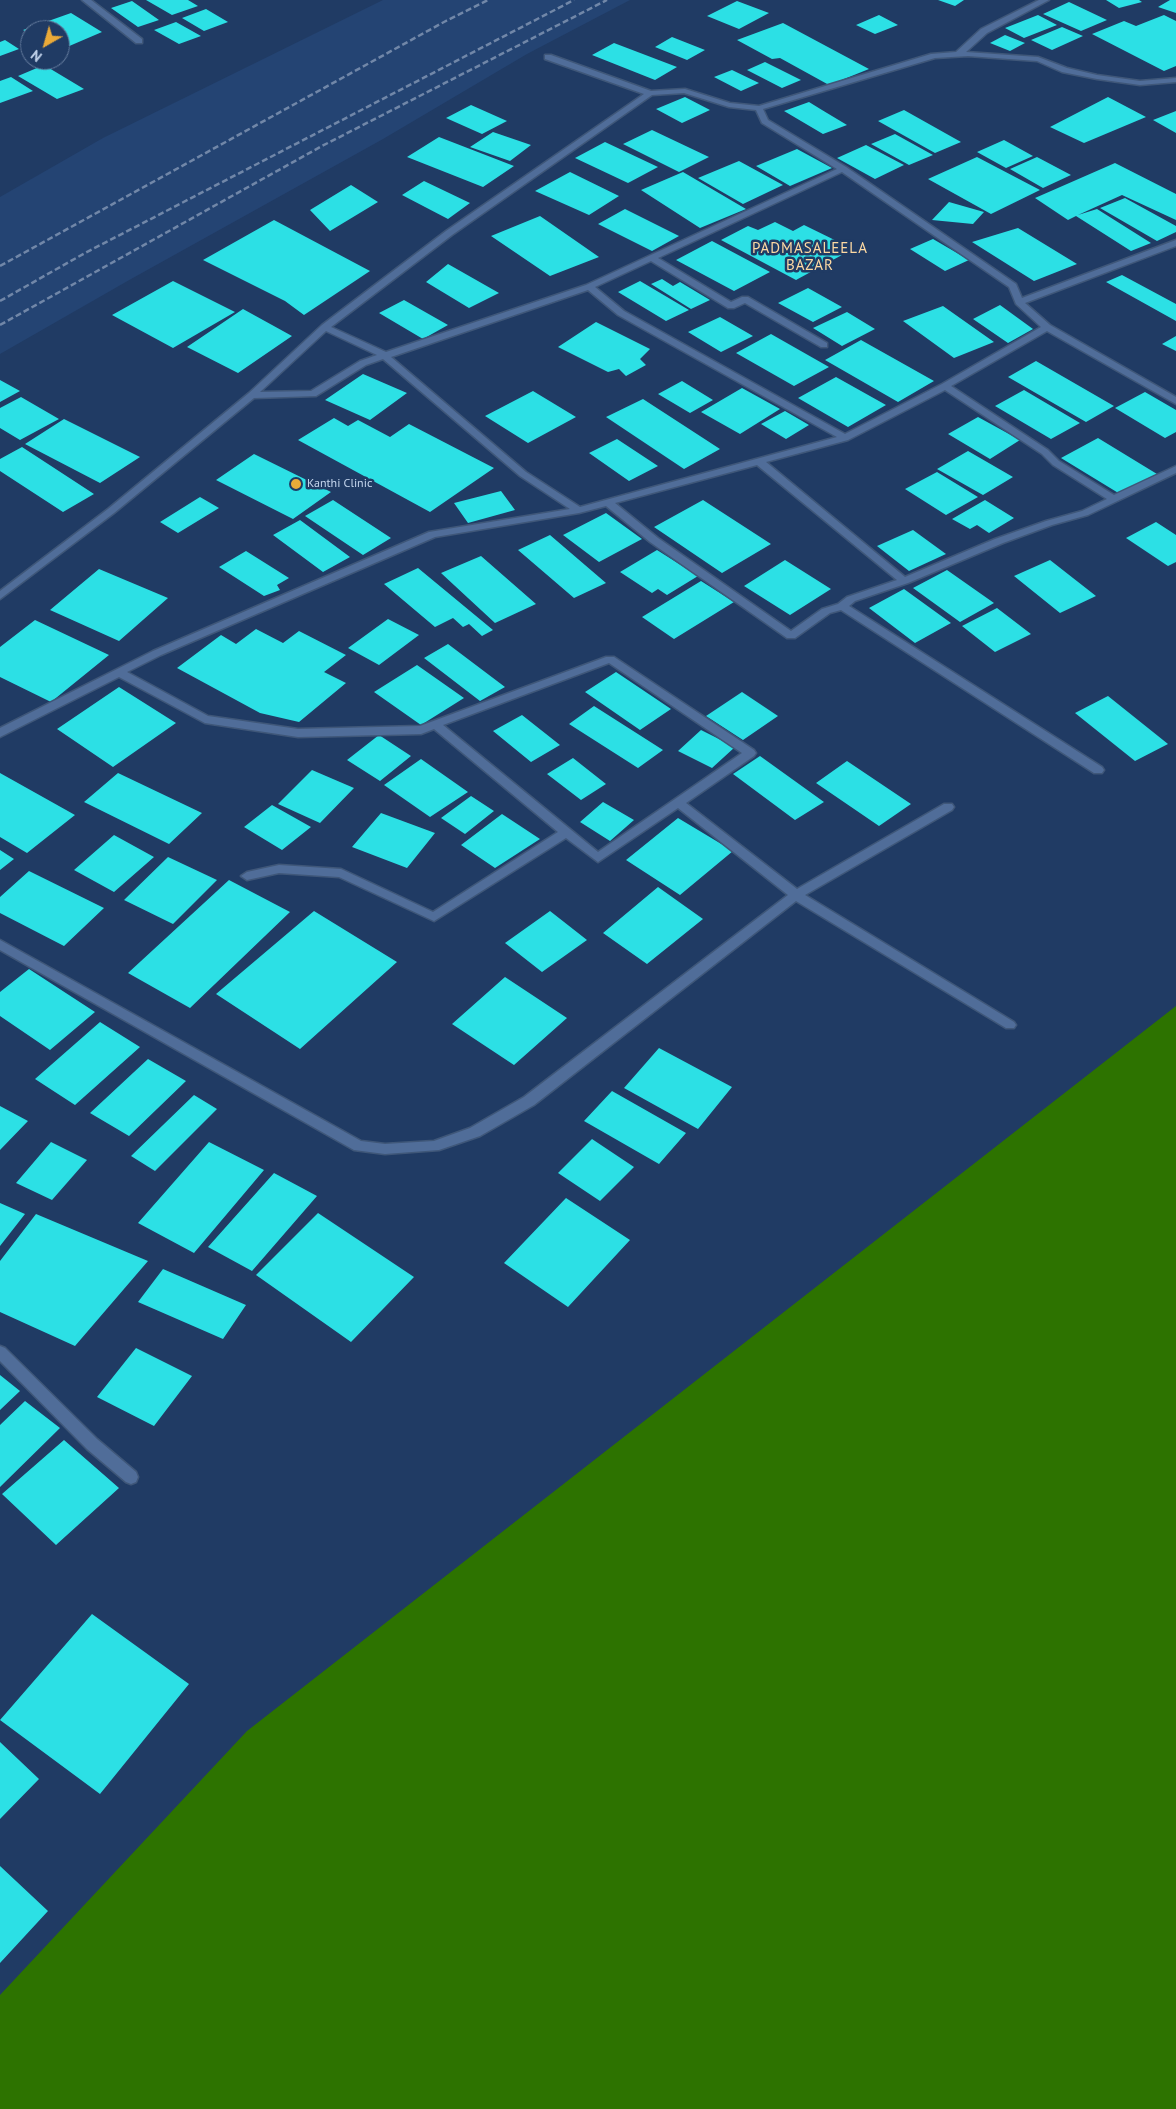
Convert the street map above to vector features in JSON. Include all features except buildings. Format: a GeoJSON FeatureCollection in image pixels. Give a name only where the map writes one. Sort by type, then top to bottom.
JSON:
{"type":"FeatureCollection","features":[{"type":"Feature","properties":{"kind":"street"},"geometry":{"type":"LineString","coordinates":[[86,0],[139,41]]}},
{"type":"Feature","properties":{"kind":"street"},"geometry":{"type":"LineString","coordinates":[[958,55],[984,31],[1045,0]]}},
{"type":"Feature","properties":{"kind":"street"},"geometry":{"type":"LineString","coordinates":[[548,56],[650,93],[684,91],[729,105],[759,108],[934,56],[958,55],[1038,59],[1066,70],[1140,83],[1176,80]]}},
{"type":"Feature","properties":{"kind":"street"},"geometry":{"type":"LineString","coordinates":[[0,596],[111,511],[252,395],[326,327],[449,232],[650,93]]}},
{"type":"Feature","properties":{"kind":"street"},"geometry":{"type":"LineString","coordinates":[[759,108],[765,121],[842,169],[1014,286],[1019,302],[1047,327],[1176,401]]}},
{"type":"Feature","properties":{"kind":"street"},"geometry":{"type":"LineString","coordinates":[[252,395],[312,394],[363,363],[589,287],[842,169]]}},
{"type":"Feature","properties":{"kind":"street"},"geometry":{"type":"LineString","coordinates":[[1019,302],[1176,243]]}},
{"type":"Feature","properties":{"kind":"street"},"geometry":{"type":"LineString","coordinates":[[652,258],[731,306],[745,299],[824,345]]}},
{"type":"Feature","properties":{"kind":"street"},"geometry":{"type":"LineString","coordinates":[[589,287],[622,313],[845,438]]}},
{"type":"Feature","properties":{"kind":"street"},"geometry":{"type":"LineString","coordinates":[[326,327],[384,355],[523,474],[579,510]]}},
{"type":"Feature","properties":{"kind":"street"},"geometry":{"type":"LineString","coordinates":[[0,733],[157,653],[433,534],[579,510],[845,438],[945,386],[1047,327]]}},
{"type":"Feature","properties":{"kind":"street"},"geometry":{"type":"LineString","coordinates":[[945,386],[1046,452],[1056,463],[1114,499]]}},
{"type":"Feature","properties":{"kind":"street"},"geometry":{"type":"LineString","coordinates":[[758,461],[904,581]]}},
{"type":"Feature","properties":{"kind":"street"},"geometry":{"type":"LineString","coordinates":[[608,502],[654,540],[792,636],[826,611],[842,606],[851,599],[904,581],[999,541],[1049,523],[1085,514],[1176,469]]}},
{"type":"Feature","properties":{"kind":"street"},"geometry":{"type":"LineString","coordinates":[[842,606],[1098,770]]}},
{"type":"Feature","properties":{"kind":"street"},"geometry":{"type":"LineString","coordinates":[[120,673],[205,719],[298,734],[421,730],[435,724],[610,659],[750,752],[598,858],[435,724]]}},
{"type":"Feature","properties":{"kind":"street"},"geometry":{"type":"LineString","coordinates":[[677,802],[796,895],[1010,1025]]}},
{"type":"Feature","properties":{"kind":"street"},"geometry":{"type":"LineString","coordinates":[[0,944],[359,1146],[410,1149],[434,1146],[476,1132],[529,1101],[796,895],[948,807]]}},
{"type":"Feature","properties":{"kind":"street"},"geometry":{"type":"LineString","coordinates":[[247,876],[279,869],[341,873],[434,917],[566,832]]}},
{"type":"Feature","properties":{"kind":"street"},"geometry":{"type":"LineString","coordinates":[[0,1352],[85,1438],[131,1478]]}},
{"type":"Feature","properties":{"kind":"shaded area"},"geometry":{"type":"Polygon","coordinates":[[[383,0],[630,0],[527,54],[383,139],[0,354],[0,197],[103,138],[383,0]]]}},
{"type":"Feature","properties":{"kind":"green space"},"geometry":{"type":"Polygon","coordinates":[[[1176,1006],[1176,2109],[0,2109],[0,1995],[247,1731],[1176,1006]]]}},
{"type":"Feature","properties":{"kind":"railway"},"geometry":{"type":"LineString","coordinates":[[0,266],[444,22],[488,0]]}},
{"type":"Feature","properties":{"kind":"railway"},"geometry":{"type":"LineString","coordinates":[[0,301],[85,253],[574,0]]}},
{"type":"Feature","properties":{"kind":"railway"},"geometry":{"type":"LineString","coordinates":[[0,325],[322,146],[607,0]]}},
{"type":"Feature","properties":{"kind":"place","name":"Kanthi Clinic"},"geometry":{"type":"Point","coordinates":[296,484]}},
{"type":"Feature","properties":{"kind":"district","name":"PADMASALEELA BAZAR"},"geometry":{"type":"Point","coordinates":[810,258]}}]}
